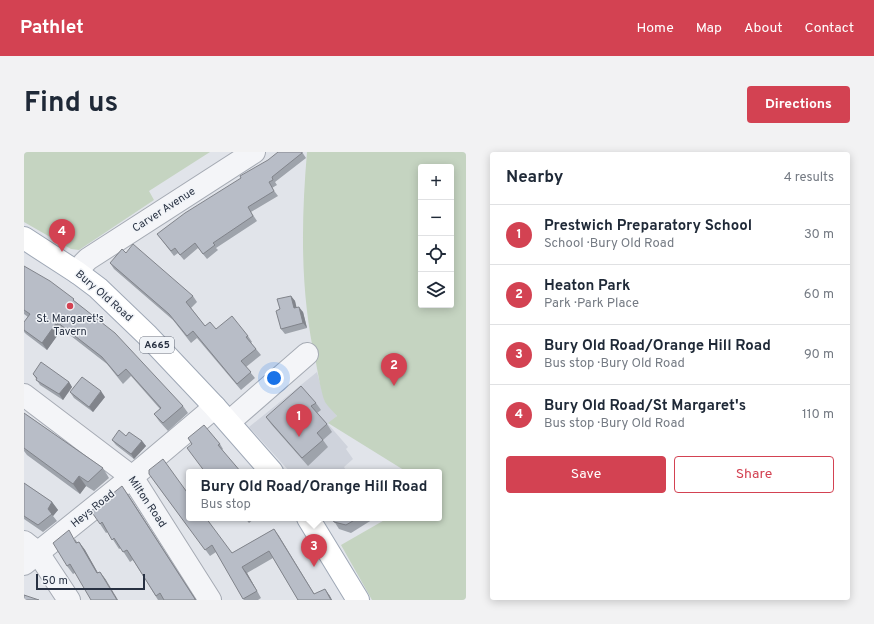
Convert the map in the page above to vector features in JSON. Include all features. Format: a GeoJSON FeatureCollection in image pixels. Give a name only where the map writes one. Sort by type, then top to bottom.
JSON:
{"type":"FeatureCollection","features":[{"type":"Feature","properties":{"kind":"main road","name":"Bury Old Road"},"geometry":{"type":"LineString","coordinates":[[24,238],[78,273],[98,288],[148,336],[222,414],[269,469]]}},
{"type":"Feature","properties":{"kind":"main road"},"geometry":{"type":"LineString","coordinates":[[310,521],[358,600]]}},
{"type":"Feature","properties":{"kind":"street","name":"Carver Avenue"},"geometry":{"type":"LineString","coordinates":[[78,273],[88,259],[254,152]]}},
{"type":"Feature","properties":{"kind":"street","name":"Heys Road"},"geometry":{"type":"LineString","coordinates":[[29,553],[132,477],[307,354]]}},
{"type":"Feature","properties":{"kind":"street","name":"Milton Road"},"geometry":{"type":"LineString","coordinates":[[24,395],[132,477],[210,600]]}},
{"type":"Feature","properties":{"kind":"street"},"geometry":{"type":"LineString","coordinates":[[29,553],[69,600]]}},
{"type":"Feature","properties":{"kind":"shaded area"},"geometry":{"type":"Polygon","coordinates":[[[317,372],[325,401],[337,416],[328,424],[348,447],[346,449],[353,459],[344,467],[345,469],[287,469],[249,427],[317,372]]]}},
{"type":"Feature","properties":{"kind":"green space"},"geometry":{"type":"Polygon","coordinates":[[[24,152],[210,152],[149,191],[154,200],[79,250],[71,249],[24,222],[24,152]]]}},
{"type":"Feature","properties":{"kind":"green space"},"geometry":{"type":"Polygon","coordinates":[[[307,152],[466,152],[466,600],[372,600],[341,545],[383,521],[442,521],[442,469],[402,469],[328,423],[337,416],[325,402],[322,394],[311,337],[305,285],[303,232],[307,152]]]}},
{"type":"Feature","properties":{"kind":"building"},"geometry":{"type":"Polygon","coordinates":[[[278,152],[302,153],[272,177],[273,180],[269,182],[274,191],[248,207],[253,216],[213,243],[215,245],[203,254],[195,243],[180,255],[175,248],[171,251],[157,234],[185,213],[241,178],[240,176],[268,160],[278,152]]]}},
{"type":"Feature","properties":{"kind":"building"},"geometry":{"type":"Polygon","coordinates":[[[133,244],[193,296],[186,302],[205,326],[210,322],[216,329],[232,316],[248,336],[246,337],[256,349],[241,361],[251,372],[237,384],[193,331],[187,336],[169,314],[110,263],[122,249],[126,253],[133,244]]]}},
{"type":"Feature","properties":{"kind":"building"},"geometry":{"type":"Polygon","coordinates":[[[24,266],[50,281],[115,333],[183,406],[163,423],[154,414],[161,408],[126,369],[118,376],[102,357],[57,322],[42,343],[24,330],[24,322],[30,314],[24,310],[24,266]]]}},
{"type":"Feature","properties":{"kind":"building"},"geometry":{"type":"Polygon","coordinates":[[[291,296],[294,308],[299,307],[303,323],[281,329],[276,311],[280,309],[277,299],[291,296]]]}},
{"type":"Feature","properties":{"kind":"building"},"geometry":{"type":"Polygon","coordinates":[[[41,362],[69,382],[59,394],[36,380],[37,378],[33,374],[41,362]]]}},
{"type":"Feature","properties":{"kind":"building"},"geometry":{"type":"Polygon","coordinates":[[[82,377],[101,391],[89,407],[70,392],[82,377]]]}},
{"type":"Feature","properties":{"kind":"building"},"geometry":{"type":"Polygon","coordinates":[[[301,386],[316,403],[311,406],[327,424],[317,433],[323,440],[302,458],[266,417],[301,386]]]}},
{"type":"Feature","properties":{"kind":"building"},"geometry":{"type":"Polygon","coordinates":[[[24,413],[103,468],[88,482],[79,476],[73,484],[24,448],[24,413]]]}},
{"type":"Feature","properties":{"kind":"building"},"geometry":{"type":"Polygon","coordinates":[[[204,425],[220,444],[218,445],[238,469],[203,469],[187,448],[192,444],[188,438],[204,425]]]}},
{"type":"Feature","properties":{"kind":"building"},"geometry":{"type":"Polygon","coordinates":[[[119,430],[126,436],[129,432],[142,441],[131,454],[112,440],[119,430]]]}},
{"type":"Feature","properties":{"kind":"building"},"geometry":{"type":"Polygon","coordinates":[[[163,459],[186,491],[186,521],[208,521],[232,553],[274,529],[314,594],[325,589],[331,600],[298,600],[269,551],[242,567],[257,591],[243,599],[212,545],[205,550],[149,474],[149,470],[163,459]]]}},
{"type":"Feature","properties":{"kind":"building"},"geometry":{"type":"Polygon","coordinates":[[[24,483],[52,502],[48,509],[52,514],[38,525],[24,516],[24,483]]]}},
{"type":"Feature","properties":{"kind":"building"},"geometry":{"type":"Polygon","coordinates":[[[122,486],[195,600],[164,600],[160,593],[156,596],[127,550],[123,552],[114,538],[112,540],[102,522],[100,524],[91,511],[122,486]]]}},
{"type":"Feature","properties":{"kind":"building"},"geometry":{"type":"Polygon","coordinates":[[[334,521],[353,521],[346,525],[334,521]]]}},
{"type":"Feature","properties":{"kind":"building"},"geometry":{"type":"Polygon","coordinates":[[[69,530],[76,543],[79,542],[97,573],[100,572],[117,600],[91,600],[70,564],[67,566],[53,543],[69,530]]]}},
{"type":"Feature","properties":{"kind":"building"},"geometry":{"type":"Polygon","coordinates":[[[24,595],[39,600],[24,600],[24,595]]]}},
{"type":"Feature","properties":{"kind":"place","name":"Bury Old Road/St Margaret's"},"geometry":{"type":"Point","coordinates":[62,252]}},
{"type":"Feature","properties":{"kind":"place","name":"St. Margaret's Tavern"},"geometry":{"type":"Point","coordinates":[70,306]}},
{"type":"Feature","properties":{"kind":"place","name":"Heaton Park"},"geometry":{"type":"Point","coordinates":[394,386]}},
{"type":"Feature","properties":{"kind":"place","name":"Prestwich Preparatory School"},"geometry":{"type":"Point","coordinates":[299,437]}},
{"type":"Feature","properties":{"kind":"place","name":"Bury Old Road/Orange Hill Road"},"geometry":{"type":"Point","coordinates":[314,567]}}]}
